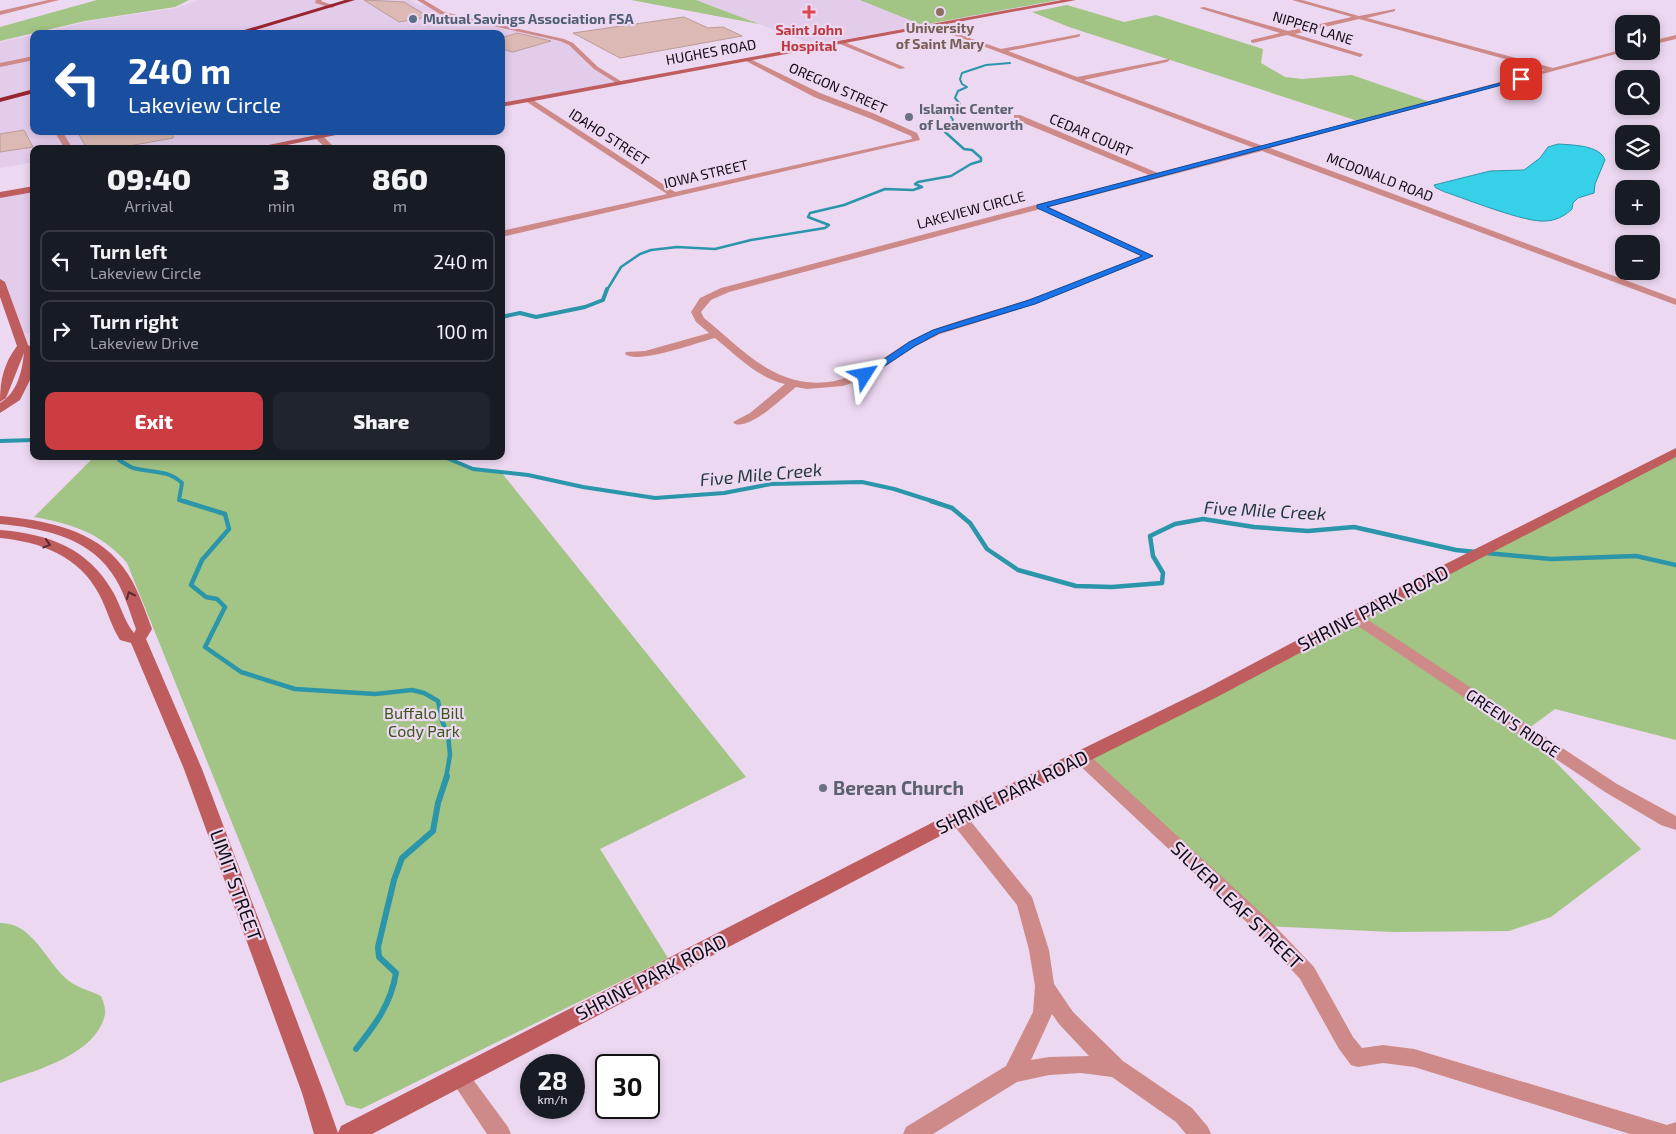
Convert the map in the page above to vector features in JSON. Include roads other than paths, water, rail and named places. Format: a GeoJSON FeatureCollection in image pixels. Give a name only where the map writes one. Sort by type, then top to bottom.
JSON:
{"type":"FeatureCollection","features":[{"type":"Feature","properties":{"kind":"highway"},"geometry":{"type":"LineString","coordinates":[[248,30],[352,0]]}},
{"type":"Feature","properties":{"kind":"highway"},"geometry":{"type":"LineString","coordinates":[[0,100],[30,92]]}},
{"type":"Feature","properties":{"kind":"street"},"geometry":{"type":"LineString","coordinates":[[0,13],[56,0]]}},
{"type":"Feature","properties":{"kind":"street"},"geometry":{"type":"LineString","coordinates":[[319,0],[317,2],[332,6]]}},
{"type":"Feature","properties":{"kind":"street"},"geometry":{"type":"LineString","coordinates":[[420,0],[442,13],[562,40],[571,44],[596,68],[620,83]]}},
{"type":"Feature","properties":{"kind":"street","name":"HUGHES ROAD"},"geometry":{"type":"LineString","coordinates":[[505,104],[1073,0]]}},
{"type":"Feature","properties":{"kind":"street"},"geometry":{"type":"LineString","coordinates":[[1295,0],[1553,70]]}},
{"type":"Feature","properties":{"kind":"street","name":"NIPPER LANE"},"geometry":{"type":"LineString","coordinates":[[1202,8],[1360,55]]}},
{"type":"Feature","properties":{"kind":"street"},"geometry":{"type":"LineString","coordinates":[[1253,41],[1393,10]]}},
{"type":"Feature","properties":{"kind":"street","name":"MCDONALD ROAD"},"geometry":{"type":"LineString","coordinates":[[934,26],[1676,302]]}},
{"type":"Feature","properties":{"kind":"street"},"geometry":{"type":"LineString","coordinates":[[1002,50],[1078,35]]}},
{"type":"Feature","properties":{"kind":"street"},"geometry":{"type":"LineString","coordinates":[[1660,40],[1676,36]]}},
{"type":"Feature","properties":{"kind":"street"},"geometry":{"type":"LineString","coordinates":[[842,42],[902,68]]}},
{"type":"Feature","properties":{"kind":"street"},"geometry":{"type":"LineString","coordinates":[[1040,206],[1615,53]]}},
{"type":"Feature","properties":{"kind":"street"},"geometry":{"type":"LineString","coordinates":[[0,66],[30,59]]}},
{"type":"Feature","properties":{"kind":"street","name":"OREGON STREET"},"geometry":{"type":"LineString","coordinates":[[748,60],[818,95],[914,135],[916,140]]}},
{"type":"Feature","properties":{"kind":"street"},"geometry":{"type":"LineString","coordinates":[[1077,79],[1167,60]]}},
{"type":"Feature","properties":{"kind":"street","name":"IDAHO STREET"},"geometry":{"type":"LineString","coordinates":[[530,100],[674,195]]}},
{"type":"Feature","properties":{"kind":"street","name":"CEDAR COURT"},"geometry":{"type":"LineString","coordinates":[[1018,117],[1155,175]]}},
{"type":"Feature","properties":{"kind":"street"},"geometry":{"type":"LineString","coordinates":[[275,145],[330,135]]}},
{"type":"Feature","properties":{"kind":"street"},"geometry":{"type":"LineString","coordinates":[[319,137],[328,145]]}},
{"type":"Feature","properties":{"kind":"street","name":"IOWA STREET"},"geometry":{"type":"LineString","coordinates":[[505,233],[916,140]]}},
{"type":"Feature","properties":{"kind":"street"},"geometry":{"type":"LineString","coordinates":[[0,195],[30,190]]}},
{"type":"Feature","properties":{"kind":"street","name":"LAKEVIEW CIRCLE"},"geometry":{"type":"LineString","coordinates":[[1040,206],[1149,256],[1032,302],[936,332],[912,344],[865,375],[843,384],[807,386],[776,379],[761,370],[700,320],[696,312],[700,303],[710,296],[1040,206]]}},
{"type":"Feature","properties":{"kind":"street"},"geometry":{"type":"LineString","coordinates":[[0,282],[23,346],[30,352],[28,371],[14,400],[0,409]]}},
{"type":"Feature","properties":{"kind":"street"},"geometry":{"type":"LineString","coordinates":[[630,354],[646,354],[717,334]]}},
{"type":"Feature","properties":{"kind":"street"},"geometry":{"type":"LineString","coordinates":[[0,398],[16,355],[23,346]]}},
{"type":"Feature","properties":{"kind":"street"},"geometry":{"type":"LineString","coordinates":[[739,422],[754,415],[793,384]]}},
{"type":"Feature","properties":{"kind":"street","name":"SHRINE PARK ROAD"},"geometry":{"type":"LineString","coordinates":[[349,1134],[958,818],[1211,693],[1354,617],[1676,452]]}},
{"type":"Feature","properties":{"kind":"street","name":"LIMIT STREET"},"geometry":{"type":"LineString","coordinates":[[0,520],[30,523],[59,530],[81,539],[102,552],[116,569],[129,590],[144,629],[138,639]]}},
{"type":"Feature","properties":{"kind":"street","name":"LIMIT STREET"},"geometry":{"type":"LineString","coordinates":[[0,534],[16,535],[54,546],[77,556],[104,589],[126,636],[138,639]]}},
{"type":"Feature","properties":{"kind":"street","name":"GREEN'S RIDGE"},"geometry":{"type":"LineString","coordinates":[[1354,617],[1611,788],[1667,820],[1676,822]]}},
{"type":"Feature","properties":{"kind":"street","name":"LIMIT STREET"},"geometry":{"type":"LineString","coordinates":[[138,639],[193,769],[313,1093],[326,1134]]}},
{"type":"Feature","properties":{"kind":"street","name":"SILVER LEAF STREET"},"geometry":{"type":"LineString","coordinates":[[1082,758],[1263,926],[1306,973],[1346,1043],[1358,1058],[1383,1054],[1414,1058],[1663,1134]]}},
{"type":"Feature","properties":{"kind":"street"},"geometry":{"type":"LineString","coordinates":[[958,818],[1025,902],[1040,950],[1045,986],[1043,1012],[1013,1073]]}},
{"type":"Feature","properties":{"kind":"street"},"geometry":{"type":"LineString","coordinates":[[1045,986],[1066,1018],[1084,1038],[1116,1068],[1184,1115],[1200,1134]]}},
{"type":"Feature","properties":{"kind":"street"},"geometry":{"type":"LineString","coordinates":[[914,1134],[1013,1073],[1049,1066],[1081,1064],[1116,1068]]}},
{"type":"Feature","properties":{"kind":"street"},"geometry":{"type":"LineString","coordinates":[[459,1077],[500,1134]]}},
{"type":"Feature","properties":{"kind":"street"},"geometry":{"type":"LineString","coordinates":[[1671,1134],[1676,1132]]}},
{"type":"Feature","properties":{"kind":"water"},"geometry":{"type":"Polygon","coordinates":[[[1558,144],[1598,151],[1605,160],[1595,184],[1594,193],[1578,198],[1573,203],[1572,209],[1556,219],[1536,221],[1511,215],[1445,192],[1434,185],[1490,171],[1524,170],[1540,158],[1548,147],[1558,144]]]}},
{"type":"Feature","properties":{"kind":"waterway"},"geometry":{"type":"LineString","coordinates":[[951,125],[953,120],[946,108],[960,104],[955,98],[958,91],[967,87],[962,84],[960,79],[962,73],[986,65],[1010,63]]}},
{"type":"Feature","properties":{"kind":"waterway"},"geometry":{"type":"LineString","coordinates":[[607,290],[621,267],[640,254],[651,250],[677,247],[715,249],[751,240],[825,228],[829,225],[808,217],[810,213],[844,205],[885,189],[913,190],[922,187],[915,184],[918,182],[951,176],[971,164],[981,161],[981,158],[972,150],[964,149],[945,132],[951,125]]}},
{"type":"Feature","properties":{"kind":"waterway"},"geometry":{"type":"LineString","coordinates":[[505,316],[520,313],[536,317],[585,307],[603,300],[607,289]]}},
{"type":"Feature","properties":{"kind":"waterway","name":"Five Mile Creek"},"geometry":{"type":"LineString","coordinates":[[0,441],[30,440]]}},
{"type":"Feature","properties":{"kind":"waterway"},"geometry":{"type":"LineString","coordinates":[[119,460],[133,468],[171,475],[182,483],[179,500],[183,501]]}},
{"type":"Feature","properties":{"kind":"waterway","name":"Five Mile Creek"},"geometry":{"type":"LineString","coordinates":[[452,460],[473,469],[528,475],[583,487],[655,498],[724,493],[771,484],[862,482],[894,489],[935,502]]}},
{"type":"Feature","properties":{"kind":"waterway"},"geometry":{"type":"LineString","coordinates":[[183,501],[187,502]]}},
{"type":"Feature","properties":{"kind":"waterway"},"geometry":{"type":"LineString","coordinates":[[183,501],[225,514],[229,529],[202,560],[191,585],[206,597],[217,599],[225,607],[205,647],[241,672],[295,689],[375,694],[412,690],[424,693],[438,701],[442,721],[448,734],[450,755],[446,778]]}},
{"type":"Feature","properties":{"kind":"waterway","name":"Five Mile Creek"},"geometry":{"type":"LineString","coordinates":[[931,501],[952,508],[970,523],[987,549],[1018,570],[1076,586],[1112,587],[1162,583],[1163,573],[1153,556],[1150,536],[1175,524],[1203,519],[1254,527],[1308,531],[1354,527],[1456,550],[1476,552]]}},
{"type":"Feature","properties":{"kind":"waterway","name":"Five Mile Creek"},"geometry":{"type":"LineString","coordinates":[[1486,553],[1551,559],[1636,556],[1676,565]]}},
{"type":"Feature","properties":{"kind":"waterway"},"geometry":{"type":"LineString","coordinates":[[356,1049],[381,1014],[394,984],[396,973],[379,957],[378,947],[394,880],[402,858],[433,831],[438,803],[447,776]]}},
{"type":"Feature","properties":{"kind":"place","name":"Saint John Hospital"},"geometry":{"type":"Point","coordinates":[809,12]}},
{"type":"Feature","properties":{"kind":"place","name":"University of Saint Mary"},"geometry":{"type":"Point","coordinates":[940,12]}},
{"type":"Feature","properties":{"kind":"place","name":"Mutual Savings Association FSA"},"geometry":{"type":"Point","coordinates":[413,19]}},
{"type":"Feature","properties":{"kind":"place","name":"Islamic Center of Leavenworth"},"geometry":{"type":"Point","coordinates":[909,117]}},
{"type":"Feature","properties":{"kind":"place","name":"Berean Church"},"geometry":{"type":"Point","coordinates":[823,788]}},
{"type":"Feature","properties":{"kind":"park label","name":"Buffalo Bill Cody Park"},"geometry":{"type":"Point","coordinates":[424,722]}}]}
